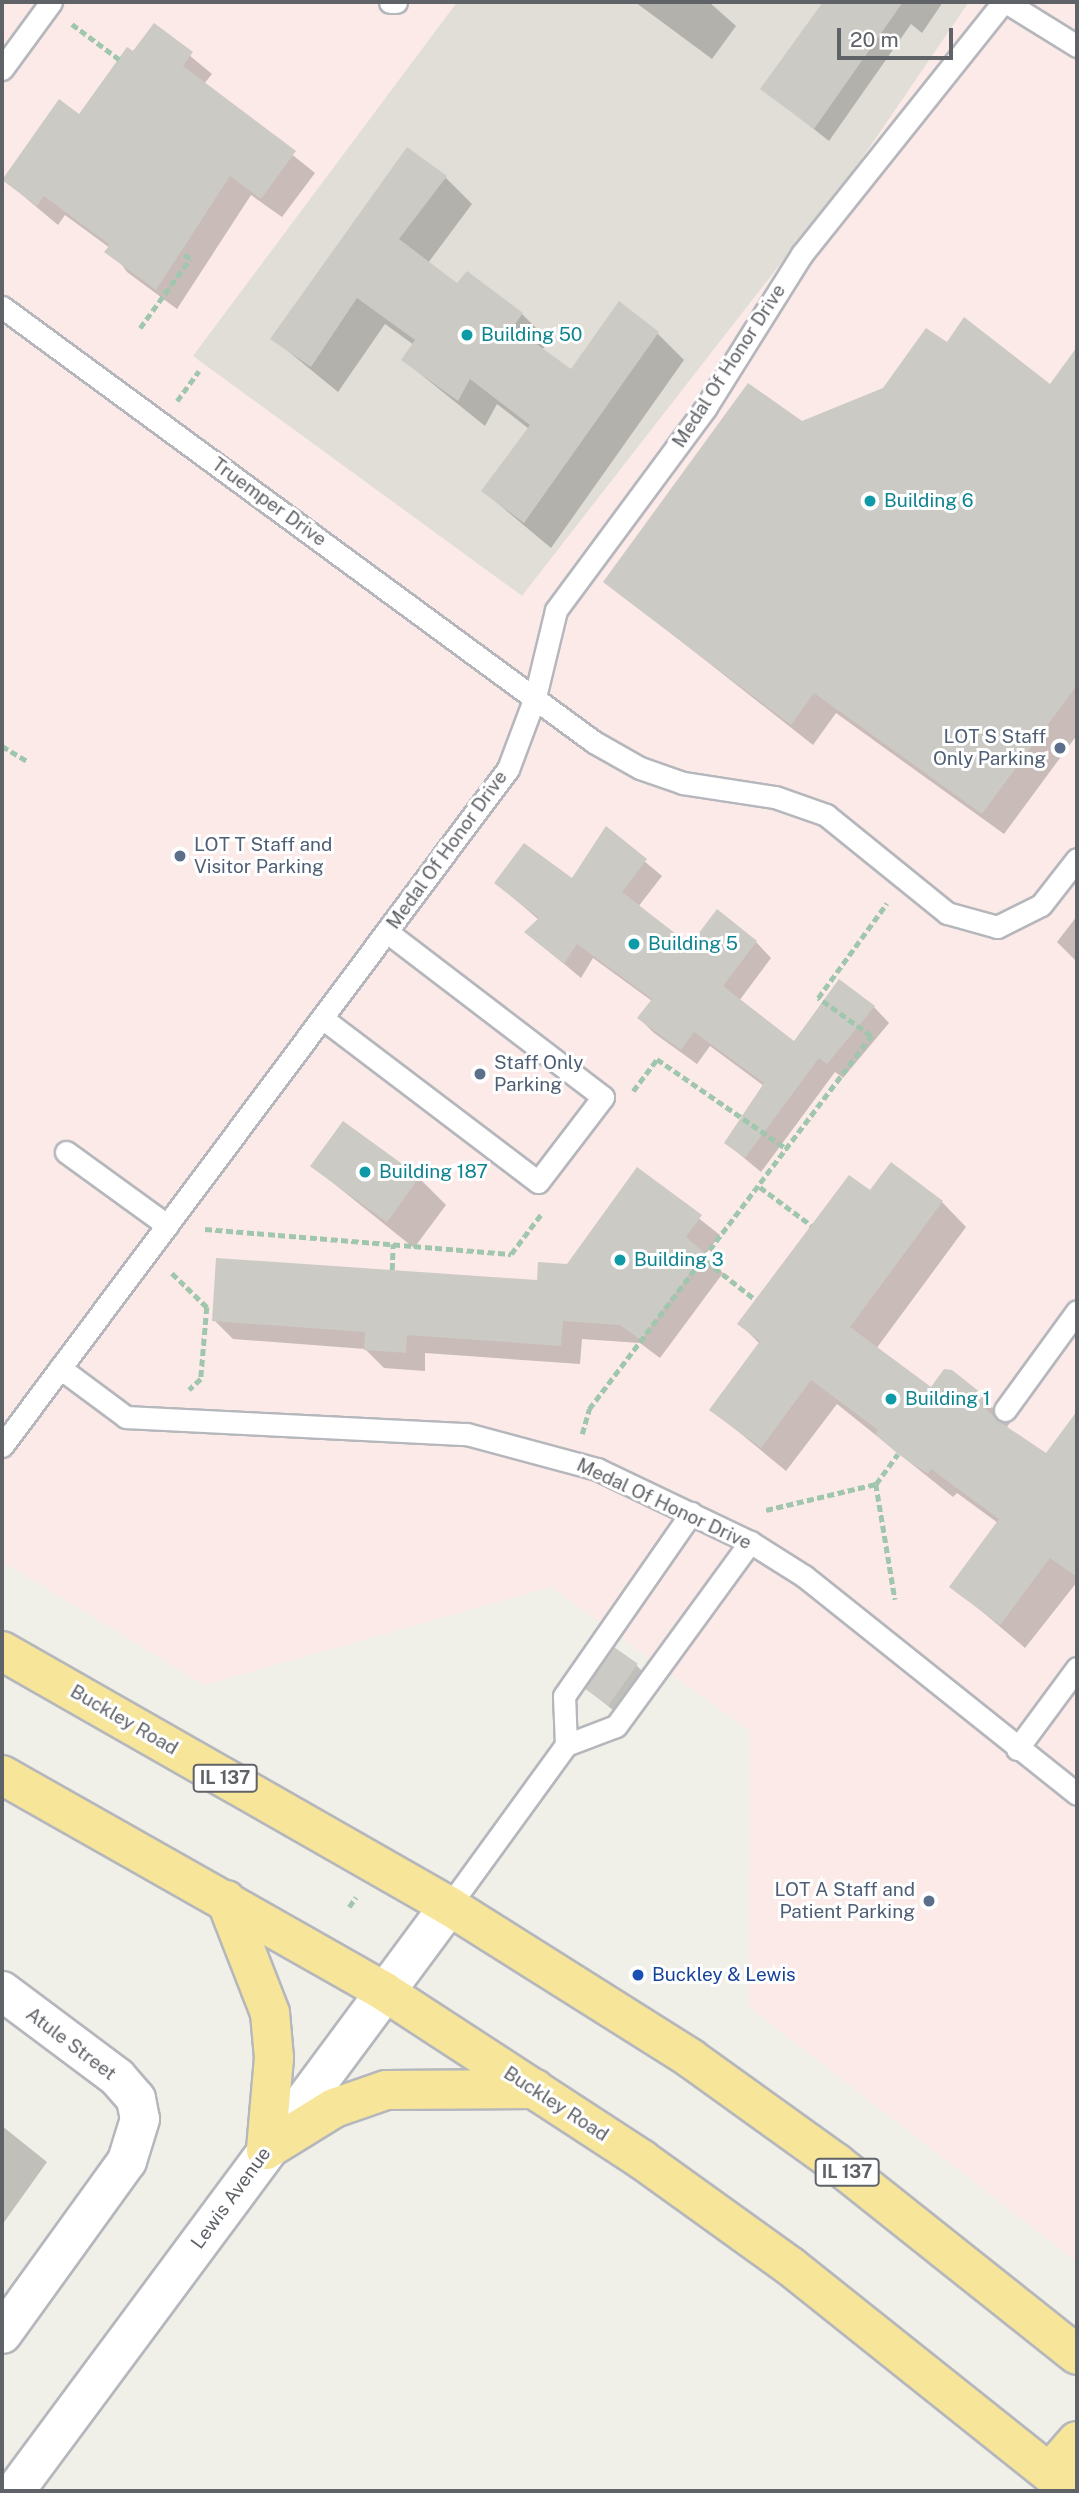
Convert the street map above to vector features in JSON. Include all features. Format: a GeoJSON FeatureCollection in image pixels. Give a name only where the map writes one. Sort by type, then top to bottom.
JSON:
{"type":"FeatureCollection","features":[{"type":"Feature","properties":{"kind":"highway","name":"Buckley Road"},"geometry":{"type":"LineString","coordinates":[[2,1651],[449,1906],[713,2075],[836,2163],[1077,2355]]}},
{"type":"Feature","properties":{"kind":"highway","name":"Buckley Road"},"geometry":{"type":"LineString","coordinates":[[2,1774],[385,1992],[535,2089],[790,2266],[1061,2482]]}},
{"type":"Feature","properties":{"kind":"highway"},"geometry":{"type":"LineString","coordinates":[[226,1900],[270,2013],[274,2058],[266,2150]]}},
{"type":"Feature","properties":{"kind":"highway"},"geometry":{"type":"LineString","coordinates":[[266,2150],[334,2108],[386,2090],[535,2089]]}},
{"type":"Feature","properties":{"kind":"highway"},"geometry":{"type":"LineString","coordinates":[[1061,2482],[1077,2441]]}},
{"type":"Feature","properties":{"kind":"main road","name":"Lewis Avenue"},"geometry":{"type":"LineString","coordinates":[[15,2491],[449,1906]]}},
{"type":"Feature","properties":{"kind":"main road","name":"Atule Street"},"geometry":{"type":"LineString","coordinates":[[2,1992],[88,2054],[135,2099],[140,2119],[127,2161],[2,2333]]}},
{"type":"Feature","properties":{"kind":"lane"},"geometry":{"type":"LineString","coordinates":[[2,69],[51,2]]}},
{"type":"Feature","properties":{"kind":"lane"},"geometry":{"type":"LineString","coordinates":[[390,2],[396,2]]}},
{"type":"Feature","properties":{"kind":"lane"},"geometry":{"type":"LineString","coordinates":[[1005,2],[1077,46]]}},
{"type":"Feature","properties":{"kind":"lane","name":"Medal Of Honor Drive"},"geometry":{"type":"LineString","coordinates":[[2,1446],[508,769],[535,697],[556,610],[706,407],[802,254],[1005,2]]}},
{"type":"Feature","properties":{"kind":"lane","name":"Truemper Drive"},"geometry":{"type":"LineString","coordinates":[[2,307],[535,697],[640,768],[683,783],[775,797],[826,815],[947,913],[972,922],[997,927],[1021,919],[1077,859]]}},
{"type":"Feature","properties":{"kind":"lane"},"geometry":{"type":"LineString","coordinates":[[322,1018],[538,1182],[603,1097],[387,932]]}},
{"type":"Feature","properties":{"kind":"lane"},"geometry":{"type":"LineString","coordinates":[[66,1152],[167,1225]]}},
{"type":"Feature","properties":{"kind":"lane"},"geometry":{"type":"LineString","coordinates":[[1005,1410],[1077,1311]]}},
{"type":"Feature","properties":{"kind":"lane","name":"Medal Of Honor Drive"},"geometry":{"type":"LineString","coordinates":[[60,1368],[126,1417],[467,1434],[597,1469],[750,1542],[847,1606],[1017,1749],[1077,1794]]}},
{"type":"Feature","properties":{"kind":"lane"},"geometry":{"type":"LineString","coordinates":[[566,1745],[564,1696],[691,1513]]}},
{"type":"Feature","properties":{"kind":"lane"},"geometry":{"type":"LineString","coordinates":[[449,1906],[566,1745],[616,1726],[750,1542]]}},
{"type":"Feature","properties":{"kind":"lane"},"geometry":{"type":"LineString","coordinates":[[1017,1749],[1077,1668]]}},
{"type":"Feature","properties":{"kind":"path"},"geometry":{"type":"LineString","coordinates":[[65,20],[119,59]]}},
{"type":"Feature","properties":{"kind":"path"},"geometry":{"type":"LineString","coordinates":[[139,327],[190,259],[183,254]]}},
{"type":"Feature","properties":{"kind":"path"},"geometry":{"type":"LineString","coordinates":[[173,407],[200,371]]}},
{"type":"Feature","properties":{"kind":"path"},"geometry":{"type":"LineString","coordinates":[[2,746],[27,761]]}},
{"type":"Feature","properties":{"kind":"path"},"geometry":{"type":"LineString","coordinates":[[587,1440],[581,1433],[589,1409],[705,1261],[871,1036],[818,998],[896,892]]}},
{"type":"Feature","properties":{"kind":"path"},"geometry":{"type":"LineString","coordinates":[[624,1102],[657,1059],[788,1149]]}},
{"type":"Feature","properties":{"kind":"path"},"geometry":{"type":"LineString","coordinates":[[760,1187],[811,1225]]}},
{"type":"Feature","properties":{"kind":"path"},"geometry":{"type":"LineString","coordinates":[[205,1228],[511,1254],[551,1200]]}},
{"type":"Feature","properties":{"kind":"path"},"geometry":{"type":"LineString","coordinates":[[392,1270],[393,1244]]}},
{"type":"Feature","properties":{"kind":"path"},"geometry":{"type":"LineString","coordinates":[[705,1261],[756,1300]]}},
{"type":"Feature","properties":{"kind":"path"},"geometry":{"type":"LineString","coordinates":[[172,1273],[207,1307],[201,1379],[186,1392]]}},
{"type":"Feature","properties":{"kind":"path"},"geometry":{"type":"LineString","coordinates":[[766,1510],[876,1484],[898,1454]]}},
{"type":"Feature","properties":{"kind":"path"},"geometry":{"type":"LineString","coordinates":[[876,1484],[895,1599]]}},
{"type":"Feature","properties":{"kind":"shaded area"},"geometry":{"type":"Polygon","coordinates":[[[2,2],[457,2],[193,356],[522,596],[859,163],[969,2],[1077,2],[1077,2262],[749,2007],[750,1731],[551,1587],[204,1685],[2,1561],[2,2]]]}},
{"type":"Feature","properties":{"kind":"shaded area"},"geometry":{"type":"Polygon","coordinates":[[[457,2],[969,2],[859,163],[522,596],[192,356],[457,2]]]}},
{"type":"Feature","properties":{"kind":"building"},"geometry":{"type":"Polygon","coordinates":[[[823,2],[903,2],[814,129],[760,89],[823,2]]]}},
{"type":"Feature","properties":{"kind":"building"},"geometry":{"type":"Polygon","coordinates":[[[154,23],[193,52],[183,66],[296,151],[261,199],[230,176],[156,290],[104,252],[110,245],[44,196],[37,206],[2,180],[59,99],[79,114],[127,47],[133,51],[154,23]]]}},
{"type":"Feature","properties":{"kind":"building","name":"Building 50"},"geometry":{"type":"Polygon","coordinates":[[[407,147],[447,176],[399,239],[457,283],[467,271],[523,313],[513,327],[571,369],[619,301],[659,332],[524,523],[481,491],[530,425],[470,379],[458,401],[401,360],[415,340],[357,298],[311,367],[270,339],[407,147]]]}},
{"type":"Feature","properties":{"kind":"building","name":"Building 6"},"geometry":{"type":"Polygon","coordinates":[[[964,317],[1050,384],[1077,347],[1077,685],[982,814],[814,693],[791,725],[603,582],[748,383],[802,421],[883,388],[926,328],[947,342],[964,317]]]}},
{"type":"Feature","properties":{"kind":"building","name":"Building 5"},"geometry":{"type":"Polygon","coordinates":[[[606,826],[647,859],[622,892],[690,945],[717,909],[757,941],[723,986],[794,1041],[839,979],[875,1006],[827,1064],[819,1058],[745,1158],[724,1143],[764,1083],[694,1032],[681,1050],[637,1018],[652,999],[577,944],[564,964],[524,932],[539,918],[494,883],[524,843],[572,878],[606,826]]]}},
{"type":"Feature","properties":{"kind":"building","name":"Building 187"},"geometry":{"type":"Polygon","coordinates":[[[343,1121],[420,1177],[387,1222],[310,1166],[343,1121]]]}},
{"type":"Feature","properties":{"kind":"building","name":"Building 1"},"geometry":{"type":"Polygon","coordinates":[[[891,1162],[943,1201],[850,1327],[931,1387],[944,1369],[952,1370],[986,1397],[981,1404],[997,1420],[1046,1453],[1077,1411],[1077,1577],[1050,1558],[1000,1625],[949,1587],[999,1519],[931,1469],[928,1474],[898,1454],[875,1434],[878,1430],[811,1380],[761,1448],[709,1410],[760,1341],[737,1324],[849,1175],[870,1190],[891,1162]]]}},
{"type":"Feature","properties":{"kind":"building","name":"Building 3"},"geometry":{"type":"Polygon","coordinates":[[[637,1167],[702,1215],[686,1237],[705,1253],[641,1340],[620,1325],[563,1321],[561,1346],[407,1335],[406,1353],[364,1350],[365,1332],[212,1321],[216,1258],[537,1280],[538,1262],[567,1264],[637,1167]]]}},
{"type":"Feature","properties":{"kind":"building"},"geometry":{"type":"Polygon","coordinates":[[[614,1647],[638,1664],[609,1705],[585,1689],[614,1647]]]}},
{"type":"Feature","properties":{"kind":"place","name":"Building 50"},"geometry":{"type":"Point","coordinates":[467,335]}},
{"type":"Feature","properties":{"kind":"place","name":"Building 6"},"geometry":{"type":"Point","coordinates":[870,501]}},
{"type":"Feature","properties":{"kind":"place","name":"LOT S Staff Only Parking"},"geometry":{"type":"Point","coordinates":[1060,748]}},
{"type":"Feature","properties":{"kind":"place","name":"LOT T Staff and Visitor Parking"},"geometry":{"type":"Point","coordinates":[180,856]}},
{"type":"Feature","properties":{"kind":"place","name":"Building 5"},"geometry":{"type":"Point","coordinates":[634,944]}},
{"type":"Feature","properties":{"kind":"place","name":"Staff Only Parking"},"geometry":{"type":"Point","coordinates":[480,1074]}},
{"type":"Feature","properties":{"kind":"place","name":"Building 187"},"geometry":{"type":"Point","coordinates":[365,1172]}},
{"type":"Feature","properties":{"kind":"place","name":"Building 3"},"geometry":{"type":"Point","coordinates":[620,1260]}},
{"type":"Feature","properties":{"kind":"place","name":"Building 1"},"geometry":{"type":"Point","coordinates":[891,1399]}},
{"type":"Feature","properties":{"kind":"place","name":"LOT A Staff and Patient Parking"},"geometry":{"type":"Point","coordinates":[929,1901]}},
{"type":"Feature","properties":{"kind":"place","name":"Buckley & Lewis"},"geometry":{"type":"Point","coordinates":[638,1975]}}]}
